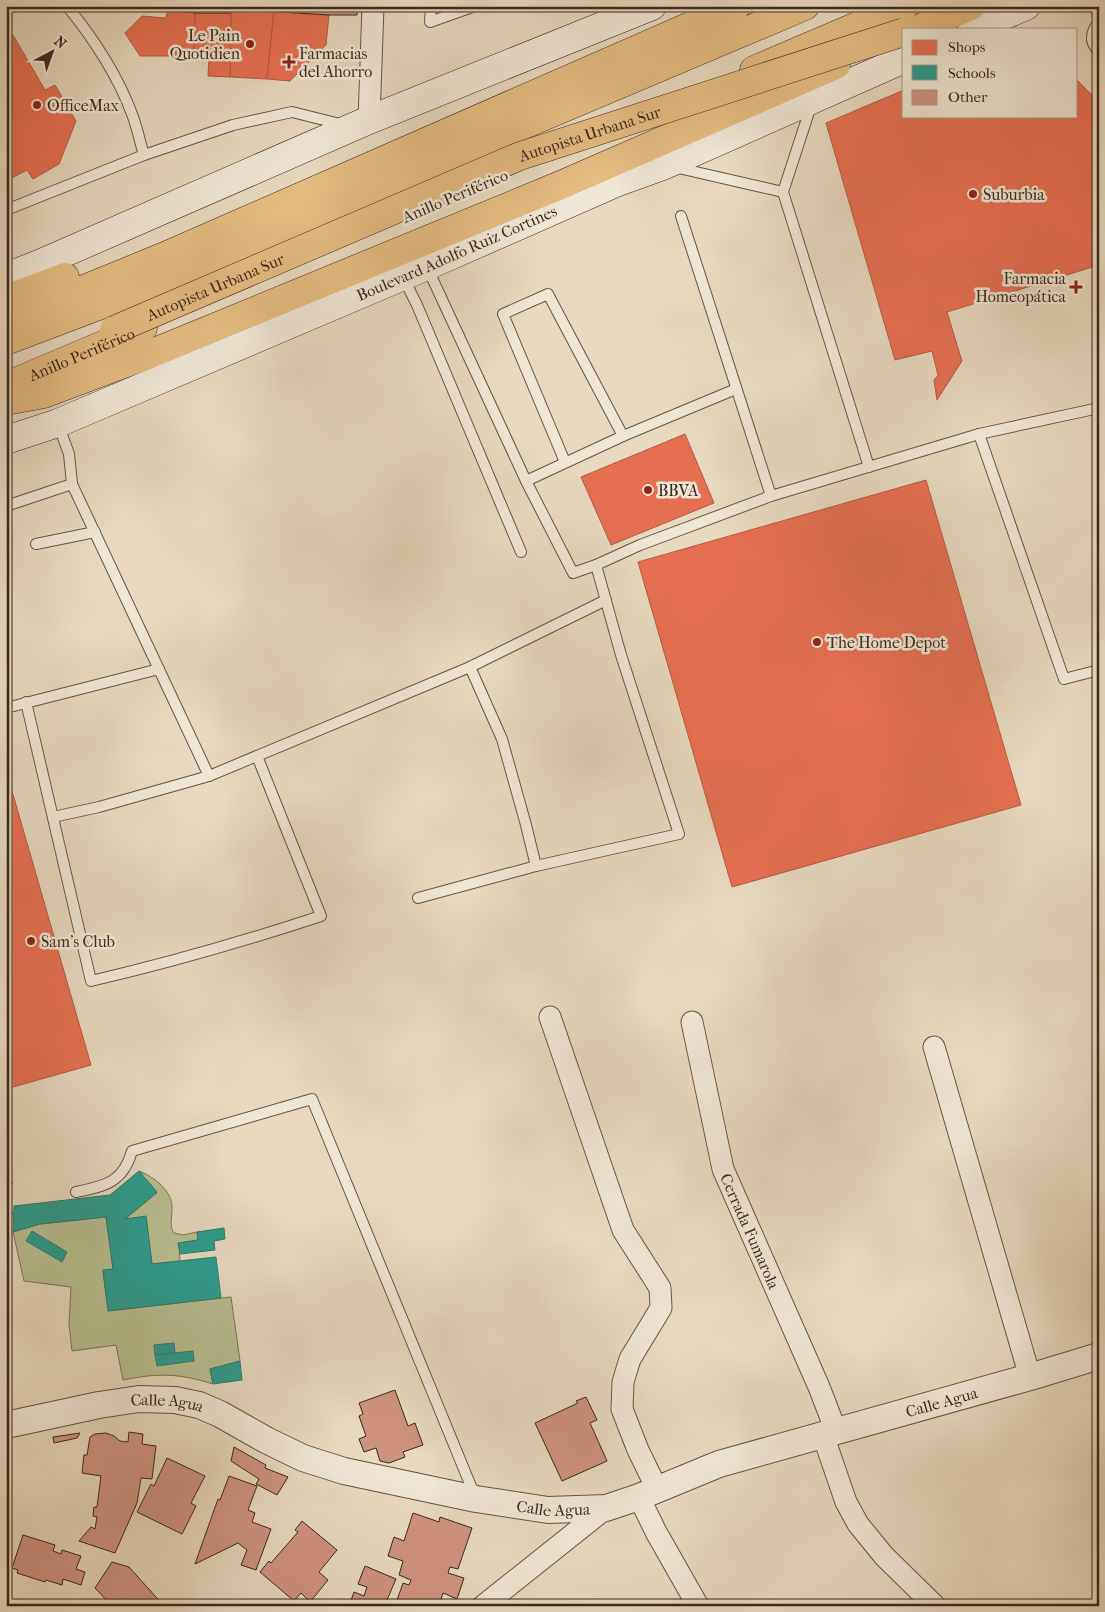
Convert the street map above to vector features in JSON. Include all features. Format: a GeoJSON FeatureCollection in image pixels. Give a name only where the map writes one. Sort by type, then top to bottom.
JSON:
{"type":"FeatureCollection","features":[{"type":"Feature","properties":{"kind":"highway"},"geometry":{"type":"LineString","coordinates":[[6,299],[52,282],[484,105],[704,6]]}},
{"type":"Feature","properties":{"kind":"highway"},"geometry":{"type":"LineString","coordinates":[[6,321],[174,252],[736,6]]}},
{"type":"Feature","properties":{"kind":"highway","name":"Autopista Urbana Sur"},"geometry":{"type":"LineString","coordinates":[[6,341],[134,293],[490,139],[805,6]]}},
{"type":"Feature","properties":{"kind":"highway","name":"Anillo Periférico"},"geometry":{"type":"LineString","coordinates":[[6,386],[904,6]]}},
{"type":"Feature","properties":{"kind":"highway"},"geometry":{"type":"LineString","coordinates":[[921,27],[970,6]]}},
{"type":"Feature","properties":{"kind":"highway"},"geometry":{"type":"LineString","coordinates":[[6,401],[44,394],[145,356],[563,184],[902,35]]}},
{"type":"Feature","properties":{"kind":"highway","name":"Autopista Urbana Sur"},"geometry":{"type":"LineString","coordinates":[[6,370],[114,330],[520,156],[902,35]]}},
{"type":"Feature","properties":{"kind":"main road"},"geometry":{"type":"LineString","coordinates":[[6,277],[362,124],[652,6]]}},
{"type":"Feature","properties":{"kind":"main road"},"geometry":{"type":"LineString","coordinates":[[974,28],[1026,6]]}},
{"type":"Feature","properties":{"kind":"main road","name":"Boulevard Adolfo Ruiz Cortines"},"geometry":{"type":"LineString","coordinates":[[6,440],[58,423],[415,271],[618,182],[665,166],[902,60]]}},
{"type":"Feature","properties":{"kind":"street"},"geometry":{"type":"LineString","coordinates":[[362,124],[373,6]]}},
{"type":"Feature","properties":{"kind":"street"},"geometry":{"type":"LineString","coordinates":[[550,1017],[623,1230],[660,1288],[661,1308],[630,1360],[623,1382],[622,1409],[638,1450],[656,1532],[698,1606]]}},
{"type":"Feature","properties":{"kind":"street","name":"Cerrada Fumarola"},"geometry":{"type":"LineString","coordinates":[[692,1022],[723,1169],[819,1387],[846,1502],[858,1524],[884,1556],[935,1606]]}},
{"type":"Feature","properties":{"kind":"street"},"geometry":{"type":"LineString","coordinates":[[934,1047],[1030,1377]]}},
{"type":"Feature","properties":{"kind":"street","name":"Calle Agua"},"geometry":{"type":"LineString","coordinates":[[6,1425],[99,1405],[139,1399],[175,1400],[200,1405],[303,1458],[344,1471],[476,1499],[548,1510],[606,1508],[719,1464],[1099,1356]]}},
{"type":"Feature","properties":{"kind":"street"},"geometry":{"type":"LineString","coordinates":[[483,1606],[606,1508]]}},
{"type":"Feature","properties":{"kind":"lane"},"geometry":{"type":"LineString","coordinates":[[66,6],[84,27],[111,67],[132,114],[144,155]]}},
{"type":"Feature","properties":{"kind":"lane"},"geometry":{"type":"LineString","coordinates":[[431,6],[430,22],[475,6]]}},
{"type":"Feature","properties":{"kind":"lane"},"geometry":{"type":"LineString","coordinates":[[1099,25],[1095,27],[1091,36],[1092,44],[1099,52]]}},
{"type":"Feature","properties":{"kind":"lane"},"geometry":{"type":"LineString","coordinates":[[812,100],[783,192],[869,467]]}},
{"type":"Feature","properties":{"kind":"lane"},"geometry":{"type":"LineString","coordinates":[[6,210],[144,155],[233,125],[292,112],[362,124]]}},
{"type":"Feature","properties":{"kind":"lane"},"geometry":{"type":"LineString","coordinates":[[665,166],[783,192]]}},
{"type":"Feature","properties":{"kind":"lane"},"geometry":{"type":"LineString","coordinates":[[681,216],[771,496]]}},
{"type":"Feature","properties":{"kind":"lane"},"geometry":{"type":"LineString","coordinates":[[415,271],[573,573],[640,545],[771,496],[979,434],[1099,408]]}},
{"type":"Feature","properties":{"kind":"lane"},"geometry":{"type":"LineString","coordinates":[[415,271],[417,305],[521,552]]}},
{"type":"Feature","properties":{"kind":"lane"},"geometry":{"type":"LineString","coordinates":[[565,462],[503,314],[548,294],[622,436]]}},
{"type":"Feature","properties":{"kind":"lane"},"geometry":{"type":"LineString","coordinates":[[526,481],[622,436],[736,389]]}},
{"type":"Feature","properties":{"kind":"lane"},"geometry":{"type":"LineString","coordinates":[[58,423],[69,454],[72,484],[209,776]]}},
{"type":"Feature","properties":{"kind":"lane"},"geometry":{"type":"LineString","coordinates":[[979,434],[1064,679],[1099,670]]}},
{"type":"Feature","properties":{"kind":"lane"},"geometry":{"type":"LineString","coordinates":[[6,506],[72,484]]}},
{"type":"Feature","properties":{"kind":"lane"},"geometry":{"type":"LineString","coordinates":[[36,544],[94,532]]}},
{"type":"Feature","properties":{"kind":"lane"},"geometry":{"type":"LineString","coordinates":[[418,898],[536,866],[679,834],[630,687],[596,565]]}},
{"type":"Feature","properties":{"kind":"lane"},"geometry":{"type":"LineString","coordinates":[[53,818],[209,776],[470,667],[606,600]]}},
{"type":"Feature","properties":{"kind":"lane"},"geometry":{"type":"LineString","coordinates":[[470,667],[502,740],[536,866]]}},
{"type":"Feature","properties":{"kind":"lane"},"geometry":{"type":"LineString","coordinates":[[6,708],[159,669]]}},
{"type":"Feature","properties":{"kind":"lane"},"geometry":{"type":"LineString","coordinates":[[26,702],[91,982],[148,968],[321,916],[257,756]]}},
{"type":"Feature","properties":{"kind":"lane"},"geometry":{"type":"LineString","coordinates":[[76,1192],[101,1187],[118,1178],[124,1170],[132,1151],[312,1100],[476,1499]]}},
{"type":"Feature","properties":{"kind":"green space"},"geometry":{"type":"Polygon","coordinates":[[[139,1171],[151,1177],[162,1186],[169,1196],[172,1209],[171,1224],[174,1233],[183,1235],[197,1232],[198,1240],[179,1243],[180,1261],[152,1264],[146,1217],[125,1219],[157,1193],[139,1171]]]}},
{"type":"Feature","properties":{"kind":"green space"},"geometry":{"type":"Polygon","coordinates":[[[106,1217],[113,1269],[103,1271],[108,1311],[231,1297],[240,1361],[210,1369],[213,1384],[168,1375],[123,1380],[116,1345],[72,1351],[69,1324],[71,1287],[24,1281],[13,1232],[40,1224],[106,1217]]]}},
{"type":"Feature","properties":{"kind":"building: Shops","name":"Le Pain Quotidien"},"geometry":{"type":"Polygon","coordinates":[[[231,9],[274,11],[267,79],[230,77],[231,9]]]}},
{"type":"Feature","properties":{"kind":"building: Shops"},"geometry":{"type":"Polygon","coordinates":[[[169,10],[195,13],[194,56],[140,56],[125,33],[142,16],[165,18],[169,10]]]}},
{"type":"Feature","properties":{"kind":"building: Shops","name":"Farmacias del Ahorro"},"geometry":{"type":"Polygon","coordinates":[[[274,11],[329,15],[326,45],[290,81],[267,79],[274,11]]]}},
{"type":"Feature","properties":{"kind":"building: Shops"},"geometry":{"type":"Polygon","coordinates":[[[195,13],[231,13],[230,77],[208,76],[209,57],[194,56],[195,13]]]}},
{"type":"Feature","properties":{"kind":"building: Shops","name":"OfficeMax"},"geometry":{"type":"Polygon","coordinates":[[[13,35],[45,90],[55,85],[76,121],[59,164],[33,179],[27,170],[6,181],[6,39],[13,35]]]}},
{"type":"Feature","properties":{"kind":"building: Shops","name":"Suburbia"},"geometry":{"type":"Polygon","coordinates":[[[1078,81],[1099,102],[1099,265],[947,312],[962,361],[937,400],[934,380],[938,375],[932,351],[895,360],[826,123],[902,91],[902,118],[1078,118],[1078,81]]]}},
{"type":"Feature","properties":{"kind":"building: Shops","name":"BBVA"},"geometry":{"type":"Polygon","coordinates":[[[685,434],[714,503],[611,545],[581,477],[685,434]]]}},
{"type":"Feature","properties":{"kind":"building: Shops","name":"The Home Depot"},"geometry":{"type":"Polygon","coordinates":[[[926,480],[1021,805],[732,887],[638,562],[926,480]]]}},
{"type":"Feature","properties":{"kind":"building: Shops","name":"Sam's Club"},"geometry":{"type":"Polygon","coordinates":[[[6,770],[91,1065],[6,1089],[6,770]]]}},
{"type":"Feature","properties":{"kind":"building: Schools"},"geometry":{"type":"Polygon","coordinates":[[[139,1171],[157,1192],[125,1219],[146,1216],[152,1264],[216,1257],[221,1298],[108,1311],[103,1270],[113,1269],[106,1217],[40,1224],[13,1232],[14,1206],[110,1195],[139,1171]]]}},
{"type":"Feature","properties":{"kind":"building: Schools"},"geometry":{"type":"Polygon","coordinates":[[[224,1228],[225,1239],[214,1241],[215,1250],[180,1254],[178,1243],[198,1240],[197,1232],[224,1228]]]}},
{"type":"Feature","properties":{"kind":"building: Schools"},"geometry":{"type":"Polygon","coordinates":[[[32,1231],[67,1252],[62,1262],[26,1241],[32,1231]]]}},
{"type":"Feature","properties":{"kind":"building: Schools"},"geometry":{"type":"Polygon","coordinates":[[[174,1343],[175,1353],[155,1355],[154,1345],[174,1343]]]}},
{"type":"Feature","properties":{"kind":"building: Schools"},"geometry":{"type":"Polygon","coordinates":[[[193,1351],[194,1361],[157,1366],[155,1355],[193,1351]]]}},
{"type":"Feature","properties":{"kind":"building: Schools"},"geometry":{"type":"Polygon","coordinates":[[[240,1361],[242,1380],[213,1384],[210,1369],[240,1361]]]}},
{"type":"Feature","properties":{"kind":"building: Other"},"geometry":{"type":"Polygon","coordinates":[[[164,6],[358,6],[357,15],[329,15],[231,9],[231,13],[195,13],[169,10],[164,6]]]}},
{"type":"Feature","properties":{"kind":"building: Other"},"geometry":{"type":"Polygon","coordinates":[[[6,1176],[13,1183],[6,1190],[6,1176]]]}},
{"type":"Feature","properties":{"kind":"building: Other"},"geometry":{"type":"Polygon","coordinates":[[[6,1206],[13,1213],[6,1220],[6,1206]]]}},
{"type":"Feature","properties":{"kind":"building: Other"},"geometry":{"type":"Polygon","coordinates":[[[395,1390],[408,1426],[415,1423],[423,1445],[403,1452],[405,1457],[389,1463],[380,1461],[376,1448],[364,1452],[359,1439],[366,1436],[359,1416],[363,1414],[359,1403],[395,1390]]]}},
{"type":"Feature","properties":{"kind":"building: Other"},"geometry":{"type":"Polygon","coordinates":[[[586,1397],[597,1420],[590,1423],[607,1461],[562,1481],[535,1423],[578,1403],[576,1401],[586,1397]]]}},
{"type":"Feature","properties":{"kind":"building: Other"},"geometry":{"type":"Polygon","coordinates":[[[129,1432],[143,1434],[142,1444],[156,1446],[152,1479],[141,1478],[137,1503],[115,1553],[79,1541],[91,1527],[95,1529],[97,1517],[93,1516],[94,1507],[97,1507],[101,1476],[82,1473],[84,1455],[87,1455],[90,1437],[95,1434],[106,1433],[120,1441],[128,1442],[129,1432]]]}},
{"type":"Feature","properties":{"kind":"building: Other"},"geometry":{"type":"Polygon","coordinates":[[[80,1433],[77,1438],[54,1443],[53,1437],[80,1433]]]}},
{"type":"Feature","properties":{"kind":"building: Other"},"geometry":{"type":"Polygon","coordinates":[[[234,1447],[266,1465],[265,1468],[288,1477],[277,1495],[256,1484],[259,1479],[231,1461],[234,1447]]]}},
{"type":"Feature","properties":{"kind":"building: Other"},"geometry":{"type":"Polygon","coordinates":[[[167,1458],[205,1476],[191,1503],[196,1506],[182,1534],[137,1512],[151,1484],[154,1486],[167,1458]]]}},
{"type":"Feature","properties":{"kind":"building: Other"},"geometry":{"type":"Polygon","coordinates":[[[229,1476],[257,1486],[248,1510],[255,1513],[252,1522],[271,1529],[256,1570],[241,1565],[247,1550],[238,1543],[195,1564],[218,1499],[220,1500],[229,1476]]]}},
{"type":"Feature","properties":{"kind":"building: Other"},"geometry":{"type":"Polygon","coordinates":[[[413,1513],[439,1522],[440,1517],[472,1528],[458,1569],[450,1567],[448,1573],[464,1578],[457,1599],[443,1593],[439,1606],[395,1606],[403,1583],[409,1585],[411,1580],[399,1575],[403,1561],[388,1556],[394,1537],[404,1541],[413,1513]]]}},
{"type":"Feature","properties":{"kind":"building: Other"},"geometry":{"type":"Polygon","coordinates":[[[302,1521],[337,1550],[319,1572],[328,1580],[310,1602],[301,1593],[294,1601],[260,1572],[269,1561],[271,1563],[298,1532],[295,1530],[302,1521]]]}},
{"type":"Feature","properties":{"kind":"building: Other"},"geometry":{"type":"Polygon","coordinates":[[[23,1535],[55,1545],[53,1551],[61,1554],[62,1550],[81,1556],[76,1569],[85,1572],[81,1585],[63,1579],[62,1585],[46,1580],[45,1582],[17,1573],[18,1570],[12,1568],[23,1535]]]}},
{"type":"Feature","properties":{"kind":"building: Other"},"geometry":{"type":"Polygon","coordinates":[[[112,1562],[129,1567],[164,1606],[112,1606],[95,1588],[112,1562]]]}},
{"type":"Feature","properties":{"kind":"building: Other"},"geometry":{"type":"Polygon","coordinates":[[[365,1566],[396,1579],[387,1600],[392,1606],[349,1606],[354,1592],[364,1596],[367,1587],[358,1584],[365,1566]]]}},
{"type":"Feature","properties":{"kind":"place","name":"Le Pain Quotidien"},"geometry":{"type":"Point","coordinates":[250,44]}},
{"type":"Feature","properties":{"kind":"place","name":"Farmacias del Ahorro"},"geometry":{"type":"Point","coordinates":[289,62]}},
{"type":"Feature","properties":{"kind":"place","name":"OfficeMax"},"geometry":{"type":"Point","coordinates":[37,105]}},
{"type":"Feature","properties":{"kind":"place","name":"Suburbia"},"geometry":{"type":"Point","coordinates":[973,194]}},
{"type":"Feature","properties":{"kind":"place","name":"Farmacia Homeopática"},"geometry":{"type":"Point","coordinates":[1076,287]}},
{"type":"Feature","properties":{"kind":"place","name":"BBVA"},"geometry":{"type":"Point","coordinates":[648,490]}},
{"type":"Feature","properties":{"kind":"place","name":"The Home Depot"},"geometry":{"type":"Point","coordinates":[817,642]}},
{"type":"Feature","properties":{"kind":"place","name":"Sam's Club"},"geometry":{"type":"Point","coordinates":[31,941]}}]}
